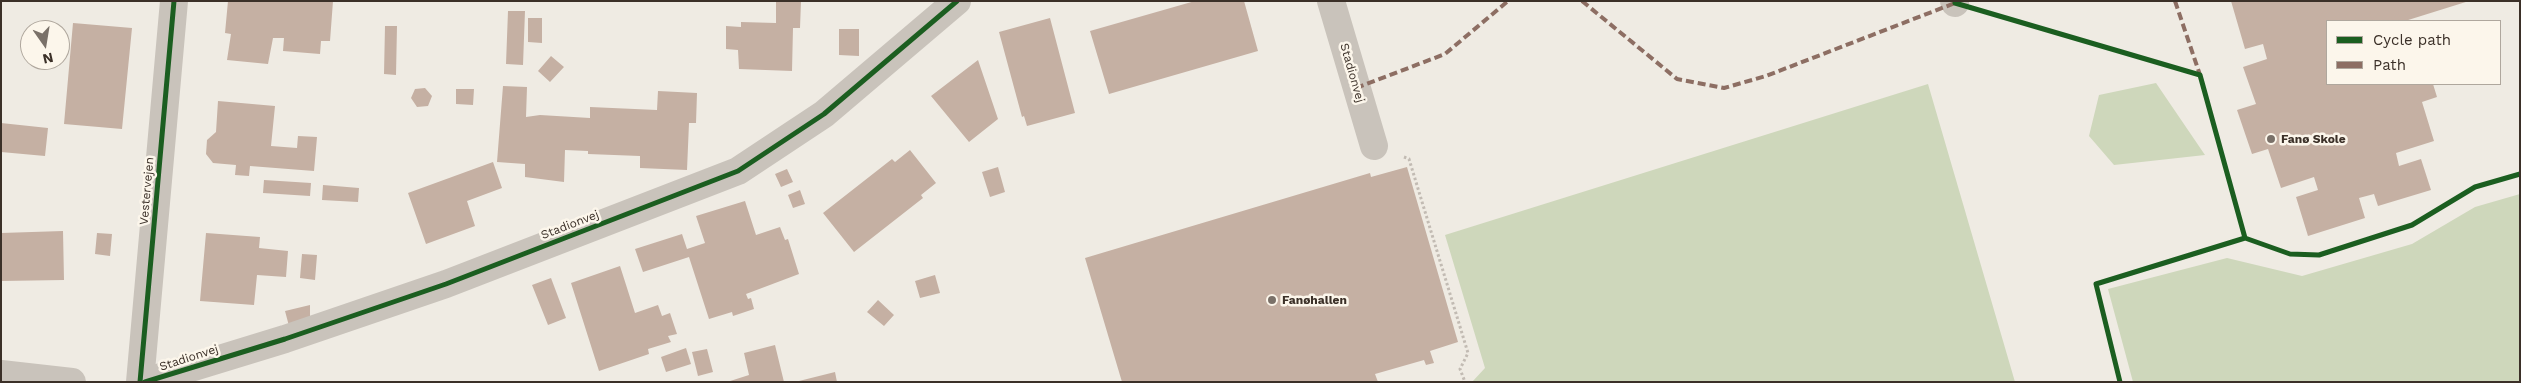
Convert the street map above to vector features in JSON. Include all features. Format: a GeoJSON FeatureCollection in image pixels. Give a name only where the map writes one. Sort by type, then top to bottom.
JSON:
{"type":"FeatureCollection","features":[{"type":"Feature","properties":{"kind":"street","name":"Vestervejen"},"geometry":{"type":"LineString","coordinates":[[140,382],[174,1]]}},
{"type":"Feature","properties":{"kind":"street","name":"Stadionvej"},"geometry":{"type":"LineString","coordinates":[[145,382],[285,338],[446,284],[738,171],[824,114],[957,1]]}},
{"type":"Feature","properties":{"kind":"street","name":"Stadionvej"},"geometry":{"type":"LineString","coordinates":[[1331,1],[1374,146]]}},
{"type":"Feature","properties":{"kind":"street"},"geometry":{"type":"LineString","coordinates":[[1,374],[72,382]]}},
{"type":"Feature","properties":{"kind":"path"},"geometry":{"type":"LineString","coordinates":[[1374,146],[1409,159],[1468,353],[1460,369],[1465,382]]}},
{"type":"Feature","properties":{"kind":"green space"},"geometry":{"type":"Polygon","coordinates":[[[2156,83],[2205,155],[2114,165],[2089,136],[2099,95],[2156,83]]]}},
{"type":"Feature","properties":{"kind":"green space"},"geometry":{"type":"Polygon","coordinates":[[[1928,84],[2015,382],[1472,382],[1485,368],[1445,235],[1928,84]]]}},
{"type":"Feature","properties":{"kind":"green space"},"geometry":{"type":"Polygon","coordinates":[[[2520,194],[2520,382],[2133,382],[2108,289],[2227,258],[2302,276],[2412,244],[2475,207],[2520,194]]]}},
{"type":"Feature","properties":{"kind":"building"},"geometry":{"type":"Polygon","coordinates":[[[228,1],[333,1],[330,41],[321,41],[320,54],[283,51],[284,38],[273,38],[268,64],[227,60],[231,34],[225,33],[228,1]]]}},
{"type":"Feature","properties":{"kind":"building"},"geometry":{"type":"Polygon","coordinates":[[[776,1],[801,1],[800,28],[793,28],[792,71],[739,69],[738,50],[726,49],[726,26],[741,27],[741,22],[776,23],[776,1]]]}},
{"type":"Feature","properties":{"kind":"building"},"geometry":{"type":"Polygon","coordinates":[[[1195,1],[1244,1],[1258,51],[1109,94],[1090,31],[1195,1]]]}},
{"type":"Feature","properties":{"kind":"building"},"geometry":{"type":"Polygon","coordinates":[[[2231,1],[2469,1],[2408,20],[2326,20],[2326,85],[2433,85],[2437,97],[2422,102],[2434,141],[2396,153],[2399,166],[2421,159],[2431,190],[2378,206],[2374,194],[2359,198],[2365,218],[2308,236],[2296,197],[2318,190],[2314,177],[2281,188],[2268,149],[2252,154],[2237,110],[2256,104],[2243,67],[2267,59],[2263,44],[2245,49],[2231,1]]]}},
{"type":"Feature","properties":{"kind":"building"},"geometry":{"type":"Polygon","coordinates":[[[508,11],[525,11],[523,65],[506,64],[508,11]]]}},
{"type":"Feature","properties":{"kind":"building"},"geometry":{"type":"Polygon","coordinates":[[[528,18],[542,18],[542,43],[528,42],[528,18]]]}},
{"type":"Feature","properties":{"kind":"building"},"geometry":{"type":"Polygon","coordinates":[[[1050,18],[1075,113],[1027,126],[1024,116],[1022,117],[999,32],[1050,18]]]}},
{"type":"Feature","properties":{"kind":"building"},"geometry":{"type":"Polygon","coordinates":[[[73,23],[132,28],[122,129],[64,124],[73,23]]]}},
{"type":"Feature","properties":{"kind":"building"},"geometry":{"type":"Polygon","coordinates":[[[385,26],[397,26],[396,75],[384,74],[385,26]]]}},
{"type":"Feature","properties":{"kind":"building"},"geometry":{"type":"Polygon","coordinates":[[[839,29],[859,29],[859,56],[839,55],[839,29]]]}},
{"type":"Feature","properties":{"kind":"building"},"geometry":{"type":"Polygon","coordinates":[[[551,56],[564,67],[550,82],[538,71],[551,56]]]}},
{"type":"Feature","properties":{"kind":"building"},"geometry":{"type":"Polygon","coordinates":[[[978,60],[998,119],[969,142],[931,96],[978,60]]]}},
{"type":"Feature","properties":{"kind":"building"},"geometry":{"type":"Polygon","coordinates":[[[503,86],[527,87],[526,117],[540,115],[590,118],[590,107],[657,110],[658,91],[697,93],[696,123],[689,123],[687,170],[640,168],[640,156],[588,154],[588,151],[565,150],[564,182],[525,177],[525,164],[497,162],[503,86]]]}},
{"type":"Feature","properties":{"kind":"building"},"geometry":{"type":"Polygon","coordinates":[[[425,88],[432,96],[428,106],[417,107],[411,98],[415,89],[425,88]]]}},
{"type":"Feature","properties":{"kind":"building"},"geometry":{"type":"Polygon","coordinates":[[[456,89],[474,89],[473,105],[456,104],[456,89]]]}},
{"type":"Feature","properties":{"kind":"building"},"geometry":{"type":"Polygon","coordinates":[[[218,101],[275,106],[271,146],[297,148],[298,136],[317,137],[314,171],[250,166],[249,176],[235,175],[236,165],[213,163],[206,154],[207,140],[216,132],[218,101]]]}},
{"type":"Feature","properties":{"kind":"building"},"geometry":{"type":"Polygon","coordinates":[[[1,123],[48,128],[45,156],[1,152],[1,123]]]}},
{"type":"Feature","properties":{"kind":"building"},"geometry":{"type":"Polygon","coordinates":[[[910,150],[936,183],[921,195],[923,198],[854,252],[823,213],[892,159],[895,162],[910,150]]]}},
{"type":"Feature","properties":{"kind":"building"},"geometry":{"type":"Polygon","coordinates":[[[493,162],[502,188],[467,201],[475,226],[426,244],[408,193],[493,162]]]}},
{"type":"Feature","properties":{"kind":"building"},"geometry":{"type":"Polygon","coordinates":[[[998,167],[1005,192],[990,197],[982,172],[998,167]]]}},
{"type":"Feature","properties":{"kind":"building","name":"Fanøhallen"},"geometry":{"type":"Polygon","coordinates":[[[1407,167],[1458,342],[1430,351],[1434,363],[1426,365],[1424,360],[1375,374],[1378,382],[1122,382],[1085,258],[1370,173],[1371,177],[1407,167]]]}},
{"type":"Feature","properties":{"kind":"building"},"geometry":{"type":"Polygon","coordinates":[[[787,169],[793,182],[781,187],[775,174],[787,169]]]}},
{"type":"Feature","properties":{"kind":"building"},"geometry":{"type":"Polygon","coordinates":[[[264,180],[311,183],[310,196],[263,193],[264,180]]]}},
{"type":"Feature","properties":{"kind":"building"},"geometry":{"type":"Polygon","coordinates":[[[323,185],[359,188],[358,202],[322,200],[323,185]]]}},
{"type":"Feature","properties":{"kind":"building"},"geometry":{"type":"Polygon","coordinates":[[[800,190],[805,204],[793,208],[788,195],[800,190]]]}},
{"type":"Feature","properties":{"kind":"building"},"geometry":{"type":"Polygon","coordinates":[[[745,201],[756,235],[780,227],[785,240],[788,239],[799,274],[746,294],[748,299],[751,298],[754,309],[733,316],[732,312],[709,319],[689,257],[643,272],[635,249],[682,234],[687,249],[705,243],[696,216],[745,201]]]}},
{"type":"Feature","properties":{"kind":"building"},"geometry":{"type":"Polygon","coordinates":[[[63,231],[64,280],[1,281],[1,233],[63,231]]]}},
{"type":"Feature","properties":{"kind":"building"},"geometry":{"type":"Polygon","coordinates":[[[97,233],[112,234],[110,256],[95,254],[97,233]]]}},
{"type":"Feature","properties":{"kind":"building"},"geometry":{"type":"Polygon","coordinates":[[[206,233],[260,237],[259,248],[288,251],[286,277],[257,275],[254,305],[200,301],[206,233]]]}},
{"type":"Feature","properties":{"kind":"building"},"geometry":{"type":"Polygon","coordinates":[[[302,254],[317,255],[315,280],[300,278],[302,254]]]}},
{"type":"Feature","properties":{"kind":"building"},"geometry":{"type":"Polygon","coordinates":[[[620,266],[635,313],[658,305],[662,316],[670,313],[677,334],[668,336],[671,342],[648,349],[649,354],[599,371],[571,283],[620,266]]]}},
{"type":"Feature","properties":{"kind":"building"},"geometry":{"type":"Polygon","coordinates":[[[935,275],[940,293],[920,298],[915,281],[935,275]]]}},
{"type":"Feature","properties":{"kind":"building"},"geometry":{"type":"Polygon","coordinates":[[[551,278],[566,318],[548,325],[532,285],[551,278]]]}},
{"type":"Feature","properties":{"kind":"building"},"geometry":{"type":"Polygon","coordinates":[[[878,300],[894,315],[884,326],[867,312],[878,300]]]}},
{"type":"Feature","properties":{"kind":"building"},"geometry":{"type":"Polygon","coordinates":[[[310,305],[310,320],[289,326],[285,311],[310,305]]]}},
{"type":"Feature","properties":{"kind":"building"},"geometry":{"type":"Polygon","coordinates":[[[775,345],[784,382],[727,382],[749,375],[744,353],[775,345]]]}},
{"type":"Feature","properties":{"kind":"building"},"geometry":{"type":"Polygon","coordinates":[[[686,348],[691,364],[666,372],[661,357],[686,348]]]}},
{"type":"Feature","properties":{"kind":"building"},"geometry":{"type":"Polygon","coordinates":[[[707,349],[713,372],[698,376],[692,352],[707,349]]]}},
{"type":"Feature","properties":{"kind":"building"},"geometry":{"type":"Polygon","coordinates":[[[835,372],[837,382],[799,382],[799,381],[835,372]]]}},
{"type":"Feature","properties":{"kind":"marked path"},"geometry":{"type":"LineString","coordinates":[[1356,88],[1445,54],[1508,1]]}},
{"type":"Feature","properties":{"kind":"marked path"},"geometry":{"type":"LineString","coordinates":[[1582,1],[1677,79],[1724,88],[1766,76],[1955,3]]}},
{"type":"Feature","properties":{"kind":"marked path"},"geometry":{"type":"LineString","coordinates":[[2175,1],[2200,75]]}},
{"type":"Feature","properties":{"kind":"cycle path"},"geometry":{"type":"LineString","coordinates":[[140,382],[174,1]]}},
{"type":"Feature","properties":{"kind":"cycle path"},"geometry":{"type":"LineString","coordinates":[[145,382],[285,339],[446,284],[738,171],[824,114],[957,1]]}},
{"type":"Feature","properties":{"kind":"cycle path"},"geometry":{"type":"LineString","coordinates":[[1955,3],[2200,75],[2245,238],[2096,284],[2120,382]]}},
{"type":"Feature","properties":{"kind":"cycle path"},"geometry":{"type":"LineString","coordinates":[[2245,238],[2290,254],[2319,255],[2412,225],[2475,187],[2520,174]]}},
{"type":"Feature","properties":{"kind":"place","name":"Fanø Skole"},"geometry":{"type":"Point","coordinates":[2271,139]}},
{"type":"Feature","properties":{"kind":"place","name":"Fanøhallen"},"geometry":{"type":"Point","coordinates":[1272,300]}}]}
